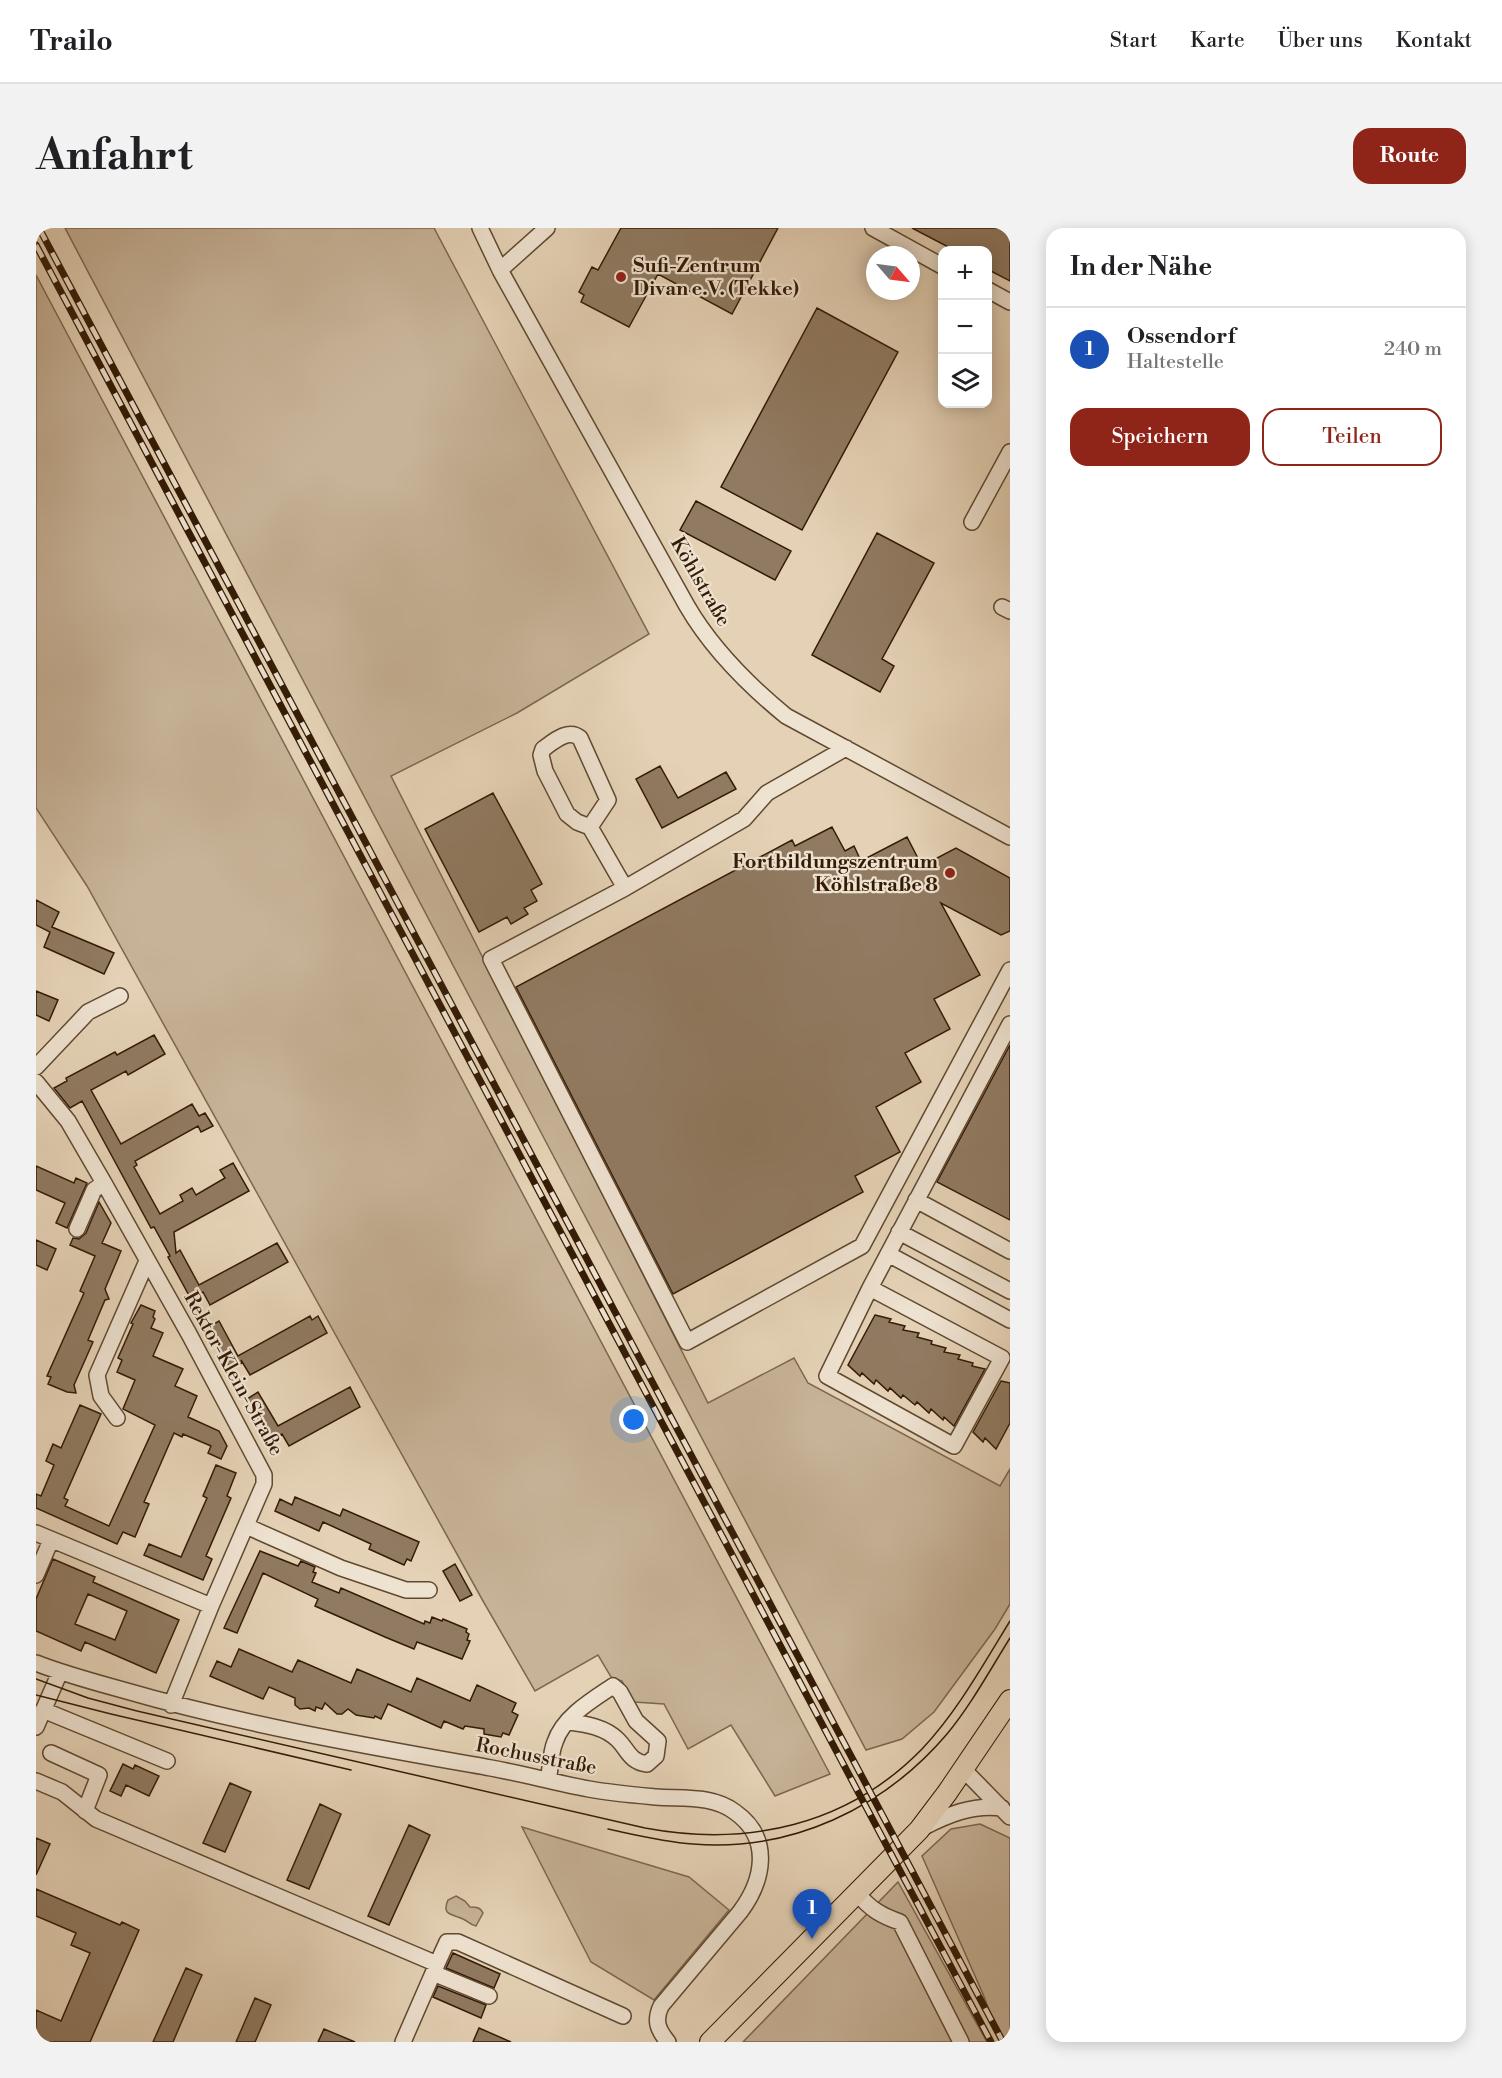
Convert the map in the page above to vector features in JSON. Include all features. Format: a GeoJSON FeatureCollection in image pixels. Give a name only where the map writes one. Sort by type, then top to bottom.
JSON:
{"type":"FeatureCollection","features":[{"type":"Feature","properties":{"kind":"main road"},"geometry":{"type":"LineString","coordinates":[[710,2042],[919,1830],[1010,1700]]}},
{"type":"Feature","properties":{"kind":"street","name":"Köhlstraße"},"geometry":{"type":"LineString","coordinates":[[480,228],[500,270],[702,631],[735,670],[778,710],[794,721],[1010,837]]}},
{"type":"Feature","properties":{"kind":"street"},"geometry":{"type":"LineString","coordinates":[[500,270],[547,228]]}},
{"type":"Feature","properties":{"kind":"street"},"geometry":{"type":"LineString","coordinates":[[873,228],[938,264]]}},
{"type":"Feature","properties":{"kind":"street"},"geometry":{"type":"LineString","coordinates":[[992,293],[1010,302]]}},
{"type":"Feature","properties":{"kind":"street"},"geometry":{"type":"LineString","coordinates":[[972,522],[1010,452]]}},
{"type":"Feature","properties":{"kind":"street"},"geometry":{"type":"LineString","coordinates":[[590,827],[608,800],[580,738],[575,734],[568,734],[543,749],[542,761],[567,814],[577,822],[590,827],[625,888]]}},
{"type":"Feature","properties":{"kind":"street"},"geometry":{"type":"LineString","coordinates":[[846,748],[767,793],[744,819],[625,888],[491,959],[687,1342],[862,1246],[1010,970]]}},
{"type":"Feature","properties":{"kind":"street"},"geometry":{"type":"LineString","coordinates":[[38,1062],[88,1012],[120,996]]}},
{"type":"Feature","properties":{"kind":"street"},"geometry":{"type":"LineString","coordinates":[[870,1288],[1002,1358],[954,1446],[827,1376],[870,1288],[899,1232],[1010,1024]]}},
{"type":"Feature","properties":{"kind":"street","name":"Rektor-Klein-Straße"},"geometry":{"type":"LineString","coordinates":[[36,1082],[68,1121],[104,1183],[189,1334],[264,1475],[264,1484],[171,1705]]}},
{"type":"Feature","properties":{"kind":"street"},"geometry":{"type":"LineString","coordinates":[[77,1229],[94,1190],[104,1183]]}},
{"type":"Feature","properties":{"kind":"street"},"geometry":{"type":"LineString","coordinates":[[916,1200],[1010,1251]]}},
{"type":"Feature","properties":{"kind":"street"},"geometry":{"type":"LineString","coordinates":[[899,1232],[1010,1292]]}},
{"type":"Feature","properties":{"kind":"street"},"geometry":{"type":"LineString","coordinates":[[888,1254],[1010,1320]]}},
{"type":"Feature","properties":{"kind":"street"},"geometry":{"type":"LineString","coordinates":[[117,1418],[101,1396],[97,1375],[147,1261]]}},
{"type":"Feature","properties":{"kind":"street"},"geometry":{"type":"LineString","coordinates":[[246,1526],[341,1568],[406,1590],[429,1590]]}},
{"type":"Feature","properties":{"kind":"street"},"geometry":{"type":"LineString","coordinates":[[36,1533],[211,1606]]}},
{"type":"Feature","properties":{"kind":"street"},"geometry":{"type":"LineString","coordinates":[[36,1575],[51,1540]]}},
{"type":"Feature","properties":{"kind":"street","name":"Rochusstraße"},"geometry":{"type":"LineString","coordinates":[[36,1663],[171,1705],[316,1738],[628,1795],[708,1800],[722,1803],[743,1818],[754,1834],[761,1866],[756,1886],[740,1912],[661,2006],[657,2016],[658,2031],[668,2042]]}},
{"type":"Feature","properties":{"kind":"street"},"geometry":{"type":"LineString","coordinates":[[36,1727],[60,1672]]}},
{"type":"Feature","properties":{"kind":"street"},"geometry":{"type":"LineString","coordinates":[[548,1780],[554,1743],[561,1729],[580,1708],[613,1686],[620,1692],[636,1721],[658,1741],[656,1756],[647,1764],[640,1763],[629,1755],[618,1740],[606,1732],[588,1724],[569,1722]]}},
{"type":"Feature","properties":{"kind":"street"},"geometry":{"type":"LineString","coordinates":[[43,1710],[167,1761]]}},
{"type":"Feature","properties":{"kind":"street"},"geometry":{"type":"LineString","coordinates":[[51,1753],[99,1775],[85,1811]]}},
{"type":"Feature","properties":{"kind":"street"},"geometry":{"type":"LineString","coordinates":[[963,1769],[1006,1813]]}},
{"type":"Feature","properties":{"kind":"street"},"geometry":{"type":"LineString","coordinates":[[36,1781],[62,1792],[96,1819],[435,1968],[489,1996]]}},
{"type":"Feature","properties":{"kind":"street"},"geometry":{"type":"LineString","coordinates":[[919,1830],[943,1817],[984,1806],[1006,1813]]}},
{"type":"Feature","properties":{"kind":"street"},"geometry":{"type":"LineString","coordinates":[[858,1894],[867,1905],[882,1916],[900,1922],[961,2042]]}},
{"type":"Feature","properties":{"kind":"street"},"geometry":{"type":"LineString","coordinates":[[402,2042],[447,1942],[458,1942],[623,2016]]}},
{"type":"Feature","properties":{"kind":"shaded area"},"geometry":{"type":"Polygon","coordinates":[[[65,228],[434,228],[649,634],[517,713],[391,776],[708,1403],[794,1358],[808,1383],[1000,1486],[1010,1469],[1010,1604],[995,1629],[934,1712],[902,1739],[866,1750],[65,228]]]}},
{"type":"Feature","properties":{"kind":"shaded area"},"geometry":{"type":"Polygon","coordinates":[[[36,275],[830,1774],[775,1796],[731,1725],[688,1749],[664,1704],[634,1702],[622,1681],[611,1677],[598,1655],[535,1691],[87,886],[36,808],[36,275]]]}},
{"type":"Feature","properties":{"kind":"shaded area"},"geometry":{"type":"Polygon","coordinates":[[[980,1824],[1010,1838],[1010,2042],[1001,2042],[983,1994],[922,1856],[951,1829],[980,1824]]]}},
{"type":"Feature","properties":{"kind":"shaded area"},"geometry":{"type":"Polygon","coordinates":[[[522,1827],[689,1877],[729,1910],[654,2000],[591,1962],[522,1827]]]}},
{"type":"Feature","properties":{"kind":"shaded area"},"geometry":{"type":"Polygon","coordinates":[[[898,1882],[987,2042],[743,2042],[898,1882]]]}},
{"type":"Feature","properties":{"kind":"shaded area"},"geometry":{"type":"Polygon","coordinates":[[[456,1896],[470,1907],[482,1911],[476,1926],[447,1912],[448,1900],[456,1896]]]}},
{"type":"Feature","properties":{"kind":"building"},"geometry":{"type":"Polygon","coordinates":[[[621,228],[778,228],[732,314],[658,274],[629,327],[581,302],[584,295],[579,292],[592,267],[598,270],[621,228]]]}},
{"type":"Feature","properties":{"kind":"building"},"geometry":{"type":"Polygon","coordinates":[[[912,228],[1010,228],[1010,281],[992,272],[992,246],[946,246],[912,228]]]}},
{"type":"Feature","properties":{"kind":"building"},"geometry":{"type":"Polygon","coordinates":[[[817,308],[898,352],[802,530],[721,487],[817,308]]]}},
{"type":"Feature","properties":{"kind":"building"},"geometry":{"type":"Polygon","coordinates":[[[696,501],[791,551],[775,580],[680,530],[696,501]]]}},
{"type":"Feature","properties":{"kind":"building"},"geometry":{"type":"Polygon","coordinates":[[[877,533],[934,563],[882,659],[894,666],[880,692],[812,655],[877,533]]]}},
{"type":"Feature","properties":{"kind":"building"},"geometry":{"type":"Polygon","coordinates":[[[660,766],[678,798],[726,772],[736,789],[662,828],[636,779],[660,766]]]}},
{"type":"Feature","properties":{"kind":"building"},"geometry":{"type":"Polygon","coordinates":[[[493,793],[542,884],[531,890],[537,901],[524,908],[528,914],[511,924],[507,917],[479,932],[425,829],[493,793]]]}},
{"type":"Feature","properties":{"kind":"building"},"geometry":{"type":"Polygon","coordinates":[[[832,827],[845,851],[854,846],[861,861],[907,837],[922,866],[956,848],[1010,878],[1010,931],[1001,935],[941,903],[980,975],[934,999],[950,1029],[905,1053],[921,1082],[876,1107],[900,1152],[855,1176],[863,1192],[673,1294],[516,987],[792,840],[795,846],[832,827]]]}},
{"type":"Feature","properties":{"kind":"building"},"geometry":{"type":"Polygon","coordinates":[[[36,900],[59,912],[52,927],[114,953],[104,974],[44,947],[50,932],[36,925],[36,900]]]}},
{"type":"Feature","properties":{"kind":"building"},"geometry":{"type":"Polygon","coordinates":[[[36,991],[58,1000],[49,1021],[36,1015],[36,991]]]}},
{"type":"Feature","properties":{"kind":"building"},"geometry":{"type":"Polygon","coordinates":[[[154,1035],[165,1054],[128,1075],[126,1071],[91,1090],[121,1144],[192,1104],[199,1116],[205,1113],[213,1126],[201,1132],[198,1126],[135,1161],[137,1165],[134,1167],[160,1214],[183,1201],[180,1195],[192,1188],[196,1195],[225,1178],[220,1170],[233,1163],[249,1191],[174,1232],[176,1253],[180,1250],[199,1285],[277,1243],[288,1262],[210,1305],[203,1292],[191,1299],[168,1257],[170,1256],[154,1227],[151,1228],[82,1101],[70,1108],[54,1088],[67,1081],[66,1078],[115,1052],[117,1055],[154,1035]]]}},
{"type":"Feature","properties":{"kind":"building"},"geometry":{"type":"Polygon","coordinates":[[[1010,1045],[1010,1220],[937,1182],[1010,1045]]]}},
{"type":"Feature","properties":{"kind":"building"},"geometry":{"type":"Polygon","coordinates":[[[36,1166],[74,1183],[76,1178],[87,1183],[67,1228],[56,1223],[65,1203],[36,1190],[36,1166]]]}},
{"type":"Feature","properties":{"kind":"building"},"geometry":{"type":"Polygon","coordinates":[[[99,1202],[111,1223],[102,1243],[121,1251],[105,1289],[109,1299],[105,1300],[88,1340],[93,1342],[74,1385],[76,1393],[67,1392],[48,1384],[51,1377],[47,1376],[84,1293],[80,1291],[95,1256],[70,1245],[73,1238],[79,1239],[86,1233],[99,1202]]]}},
{"type":"Feature","properties":{"kind":"building"},"geometry":{"type":"Polygon","coordinates":[[[36,1240],[56,1249],[47,1270],[36,1265],[36,1240]]]}},
{"type":"Feature","properties":{"kind":"building"},"geometry":{"type":"Polygon","coordinates":[[[141,1305],[155,1311],[153,1317],[155,1319],[151,1328],[163,1333],[153,1356],[183,1369],[175,1386],[197,1396],[188,1417],[219,1431],[227,1446],[221,1459],[208,1453],[211,1446],[183,1434],[182,1437],[174,1433],[144,1502],[149,1504],[135,1537],[123,1532],[117,1544],[36,1508],[36,1494],[41,1496],[54,1465],[46,1461],[53,1444],[61,1448],[80,1405],[101,1414],[64,1498],[68,1500],[65,1506],[109,1526],[155,1425],[123,1409],[135,1380],[117,1372],[122,1360],[118,1358],[133,1324],[131,1323],[141,1305]]]}},
{"type":"Feature","properties":{"kind":"building"},"geometry":{"type":"Polygon","coordinates":[[[875,1315],[891,1319],[889,1322],[905,1326],[903,1330],[919,1333],[917,1337],[946,1348],[944,1352],[960,1355],[958,1359],[985,1369],[954,1426],[931,1409],[929,1413],[917,1402],[915,1405],[903,1395],[901,1398],[890,1388],[888,1391],[876,1380],[874,1384],[862,1373],[860,1376],[848,1365],[875,1315]]]}},
{"type":"Feature","properties":{"kind":"building"},"geometry":{"type":"Polygon","coordinates":[[[310,1316],[312,1320],[318,1316],[327,1333],[250,1375],[241,1360],[242,1363],[231,1370],[207,1328],[219,1321],[238,1356],[310,1316]]]}},
{"type":"Feature","properties":{"kind":"building"},"geometry":{"type":"Polygon","coordinates":[[[1001,1381],[1010,1383],[1010,1423],[996,1449],[985,1438],[983,1442],[973,1432],[1001,1381]]]}},
{"type":"Feature","properties":{"kind":"building"},"geometry":{"type":"Polygon","coordinates":[[[350,1387],[360,1407],[289,1446],[282,1434],[270,1440],[247,1399],[258,1392],[278,1426],[350,1387]]]}},
{"type":"Feature","properties":{"kind":"building"},"geometry":{"type":"Polygon","coordinates":[[[216,1465],[236,1473],[227,1496],[231,1498],[206,1556],[212,1559],[203,1580],[144,1555],[149,1544],[181,1557],[207,1498],[203,1496],[216,1465]]]}},
{"type":"Feature","properties":{"kind":"building"},"geometry":{"type":"Polygon","coordinates":[[[295,1497],[340,1516],[343,1509],[419,1542],[411,1561],[407,1559],[404,1565],[369,1549],[371,1544],[323,1522],[319,1531],[275,1511],[280,1499],[292,1505],[295,1497]]]}},
{"type":"Feature","properties":{"kind":"building"},"geometry":{"type":"Polygon","coordinates":[[[260,1551],[298,1566],[301,1561],[315,1567],[313,1572],[316,1573],[312,1582],[339,1593],[341,1588],[424,1624],[425,1621],[430,1623],[432,1617],[467,1629],[466,1632],[469,1634],[467,1640],[470,1641],[462,1659],[417,1642],[414,1649],[385,1637],[315,1606],[318,1599],[263,1573],[237,1633],[224,1628],[260,1551]]]}},
{"type":"Feature","properties":{"kind":"building"},"geometry":{"type":"Polygon","coordinates":[[[53,1559],[95,1577],[93,1582],[179,1620],[156,1673],[85,1642],[81,1651],[36,1631],[36,1599],[53,1559]],[[88,1594],[75,1624],[115,1640],[127,1611],[88,1594]]]}},
{"type":"Feature","properties":{"kind":"building"},"geometry":{"type":"Polygon","coordinates":[[[455,1564],[472,1595],[460,1601],[443,1571],[455,1564]]]}},
{"type":"Feature","properties":{"kind":"building"},"geometry":{"type":"Polygon","coordinates":[[[239,1649],[292,1672],[298,1660],[351,1683],[357,1669],[411,1692],[417,1678],[470,1701],[477,1685],[516,1703],[512,1712],[518,1715],[509,1735],[503,1733],[501,1737],[484,1734],[484,1729],[465,1726],[463,1729],[444,1721],[441,1728],[388,1704],[381,1719],[375,1716],[374,1718],[356,1715],[348,1709],[342,1714],[337,1714],[325,1703],[322,1709],[316,1707],[315,1711],[309,1708],[300,1709],[295,1705],[295,1698],[269,1687],[263,1699],[210,1676],[217,1661],[231,1667],[239,1649]]]}},
{"type":"Feature","properties":{"kind":"building"},"geometry":{"type":"Polygon","coordinates":[[[123,1764],[133,1769],[135,1765],[159,1776],[149,1796],[126,1785],[121,1796],[110,1791],[123,1764]]]}},
{"type":"Feature","properties":{"kind":"building"},"geometry":{"type":"Polygon","coordinates":[[[230,1783],[251,1792],[225,1852],[203,1843],[230,1783]]]}},
{"type":"Feature","properties":{"kind":"building"},"geometry":{"type":"Polygon","coordinates":[[[320,1804],[341,1814],[309,1889],[287,1880],[320,1804]]]}},
{"type":"Feature","properties":{"kind":"building"},"geometry":{"type":"Polygon","coordinates":[[[409,1825],[430,1835],[389,1925],[368,1916],[409,1825]]]}},
{"type":"Feature","properties":{"kind":"building"},"geometry":{"type":"Polygon","coordinates":[[[36,1838],[50,1844],[36,1875],[36,1838]]]}},
{"type":"Feature","properties":{"kind":"building"},"geometry":{"type":"Polygon","coordinates":[[[36,1889],[120,1925],[122,1922],[139,1930],[90,2042],[36,2042],[36,2010],[61,2021],[90,1953],[71,1945],[76,1933],[36,1916],[36,1889]]]}},
{"type":"Feature","properties":{"kind":"building"},"geometry":{"type":"Polygon","coordinates":[[[453,1953],[500,1974],[494,1988],[446,1968],[453,1953]]]}},
{"type":"Feature","properties":{"kind":"building"},"geometry":{"type":"Polygon","coordinates":[[[186,1968],[202,1975],[173,2042],[153,2042],[186,1968]]]}},
{"type":"Feature","properties":{"kind":"building"},"geometry":{"type":"Polygon","coordinates":[[[438,1986],[486,2005],[481,2018],[433,1997],[438,1986]]]}},
{"type":"Feature","properties":{"kind":"building"},"geometry":{"type":"Polygon","coordinates":[[[255,1998],[271,2005],[255,2042],[236,2042],[255,1998]]]}},
{"type":"Feature","properties":{"kind":"building"},"geometry":{"type":"Polygon","coordinates":[[[479,2028],[511,2042],[473,2042],[479,2028]]]}},
{"type":"Feature","properties":{"kind":"building"},"geometry":{"type":"Polygon","coordinates":[[[324,2029],[355,2042],[318,2042],[324,2029]]]}},
{"type":"Feature","properties":{"kind":"tram line"},"geometry":{"type":"LineString","coordinates":[[36,1679],[88,1698],[137,1711],[645,1828],[683,1833],[758,1832],[794,1825],[828,1813],[861,1796],[893,1775],[922,1749],[947,1720],[1010,1621]]}},
{"type":"Feature","properties":{"kind":"tram line"},"geometry":{"type":"LineString","coordinates":[[608,1829],[671,1842],[730,1845],[766,1841],[834,1820],[895,1784],[922,1760],[947,1734],[964,1711],[1010,1638]]}},
{"type":"Feature","properties":{"kind":"tram line"},"geometry":{"type":"LineString","coordinates":[[36,1695],[351,1770]]}},
{"type":"Feature","properties":{"kind":"railway"},"geometry":{"type":"LineString","coordinates":[[39,228],[1003,2042]]}},
{"type":"Feature","properties":{"kind":"railway"},"geometry":{"type":"LineString","coordinates":[[36,245],[991,2042]]}},
{"type":"Feature","properties":{"kind":"place","name":"Sufi-Zentrum Divan e.V. (Tekke)"},"geometry":{"type":"Point","coordinates":[621,277]}},
{"type":"Feature","properties":{"kind":"place","name":"Fortbildungszentrum Köhlstraße 8"},"geometry":{"type":"Point","coordinates":[950,873]}},
{"type":"Feature","properties":{"kind":"place","name":"Ossendorf"},"geometry":{"type":"Point","coordinates":[812,1939]}}]}
